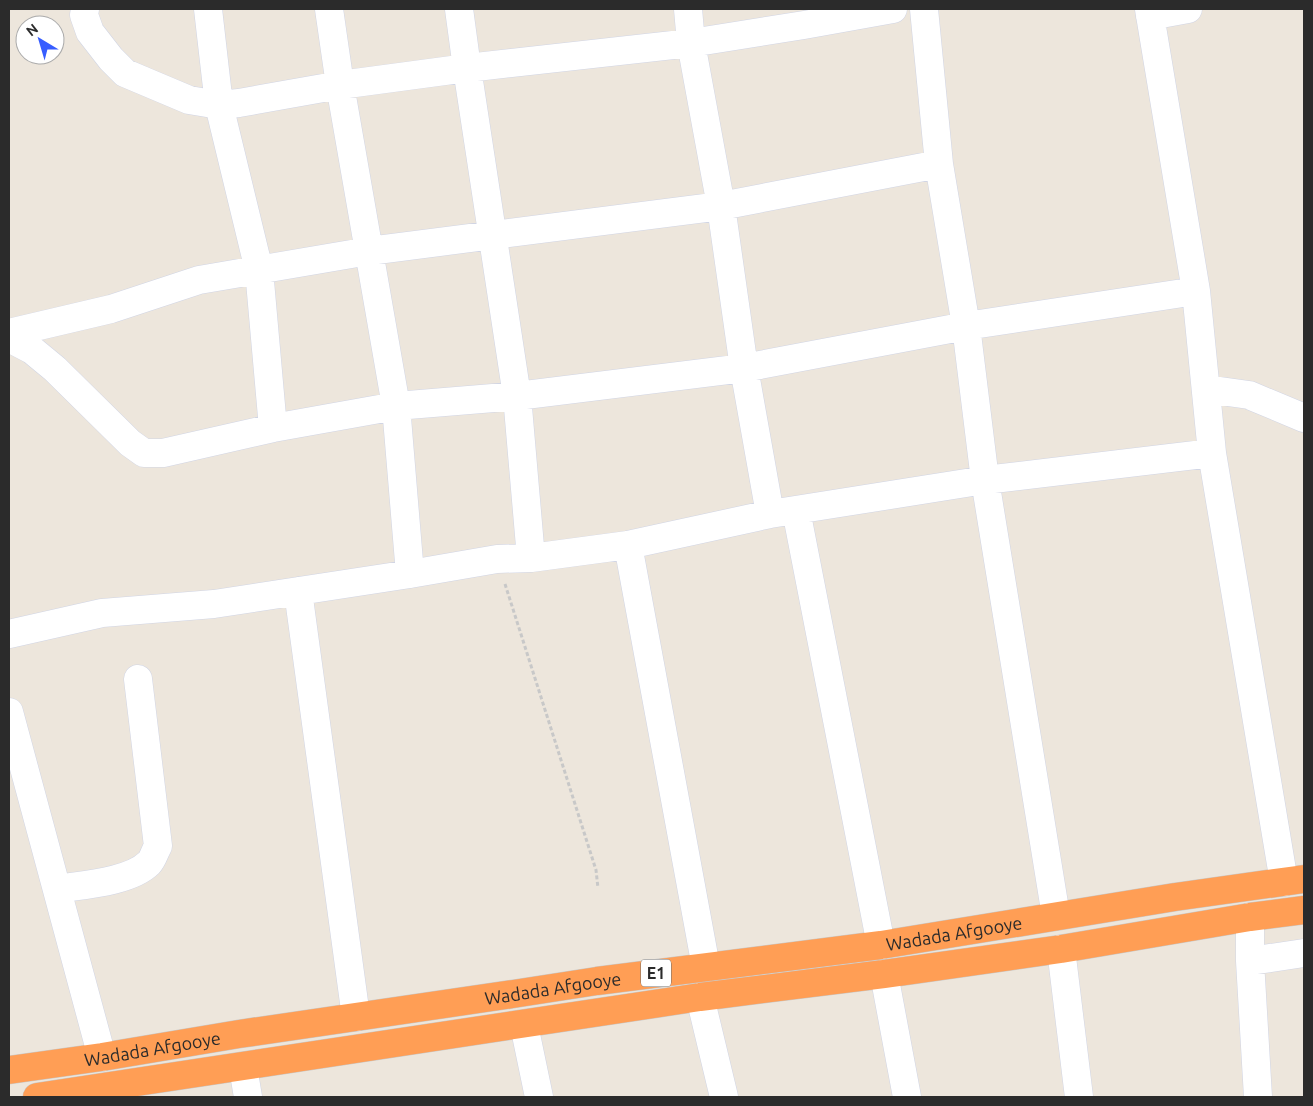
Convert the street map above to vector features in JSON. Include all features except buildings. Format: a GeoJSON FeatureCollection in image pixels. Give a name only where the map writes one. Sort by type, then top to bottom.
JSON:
{"type":"FeatureCollection","features":[{"type":"Feature","properties":{"kind":"highway","name":"Wadada Afgooye"},"geometry":{"type":"LineString","coordinates":[[9,1070],[597,981],[881,945],[1175,897],[1294,881]]}},
{"type":"Feature","properties":{"kind":"highway","name":"Wadada Afgooye"},"geometry":{"type":"LineString","coordinates":[[37,1097],[65,1095],[152,1079],[700,998],[1062,949],[1250,917],[1304,910]]}},
{"type":"Feature","properties":{"kind":"street"},"geometry":{"type":"LineString","coordinates":[[85,9],[84,15],[90,32],[125,73],[189,100],[219,105],[340,85],[467,68],[691,43],[893,9]]}},
{"type":"Feature","properties":{"kind":"street"},"geometry":{"type":"LineString","coordinates":[[208,9],[219,105],[259,270],[274,428]]}},
{"type":"Feature","properties":{"kind":"street"},"geometry":{"type":"LineString","coordinates":[[329,9],[340,85],[396,406],[410,574]]}},
{"type":"Feature","properties":{"kind":"street"},"geometry":{"type":"LineString","coordinates":[[459,9],[492,236],[518,396],[531,558]]}},
{"type":"Feature","properties":{"kind":"street"},"geometry":{"type":"LineString","coordinates":[[688,9],[691,43],[721,206],[744,368],[770,514]]}},
{"type":"Feature","properties":{"kind":"street"},"geometry":{"type":"LineString","coordinates":[[924,9],[939,164],[966,326],[985,480],[1056,916]]}},
{"type":"Feature","properties":{"kind":"street"},"geometry":{"type":"LineString","coordinates":[[1188,9],[1150,12],[1196,290],[1212,453],[1294,881]]}},
{"type":"Feature","properties":{"kind":"street"},"geometry":{"type":"LineString","coordinates":[[9,333],[111,309],[198,280],[369,251],[721,206],[939,164]]}},
{"type":"Feature","properties":{"kind":"street"},"geometry":{"type":"LineString","coordinates":[[9,338],[32,350],[55,369],[130,444],[144,453],[163,453],[274,428],[396,406],[518,396],[744,368],[966,326],[1196,290]]}},
{"type":"Feature","properties":{"kind":"street"},"geometry":{"type":"LineString","coordinates":[[1206,389],[1249,395],[1304,418]]}},
{"type":"Feature","properties":{"kind":"street"},"geometry":{"type":"LineString","coordinates":[[9,634],[102,613],[214,604],[497,559],[531,558],[628,545],[770,514],[985,480],[1212,453]]}},
{"type":"Feature","properties":{"kind":"street"},"geometry":{"type":"LineString","coordinates":[[796,510],[881,945]]}},
{"type":"Feature","properties":{"kind":"street"},"geometry":{"type":"LineString","coordinates":[[628,545],[706,967]]}},
{"type":"Feature","properties":{"kind":"street"},"geometry":{"type":"LineString","coordinates":[[298,591],[356,1017]]}},
{"type":"Feature","properties":{"kind":"street"},"geometry":{"type":"LineString","coordinates":[[57,889],[131,875],[149,863],[158,846],[138,679]]}},
{"type":"Feature","properties":{"kind":"street"},"geometry":{"type":"LineString","coordinates":[[10,724],[102,1057]]}},
{"type":"Feature","properties":{"kind":"street"},"geometry":{"type":"LineString","coordinates":[[1250,917],[1250,961],[1258,1097]]}},
{"type":"Feature","properties":{"kind":"street"},"geometry":{"type":"LineString","coordinates":[[1062,949],[1080,1097]]}},
{"type":"Feature","properties":{"kind":"street"},"geometry":{"type":"LineString","coordinates":[[1250,961],[1304,953]]}},
{"type":"Feature","properties":{"kind":"street"},"geometry":{"type":"LineString","coordinates":[[884,974],[907,1097]]}},
{"type":"Feature","properties":{"kind":"street"},"geometry":{"type":"LineString","coordinates":[[700,998],[724,1097]]}},
{"type":"Feature","properties":{"kind":"street"},"geometry":{"type":"LineString","coordinates":[[524,1025],[539,1097]]}},
{"type":"Feature","properties":{"kind":"street"},"geometry":{"type":"LineString","coordinates":[[243,1067],[248,1097]]}},
{"type":"Feature","properties":{"kind":"path"},"geometry":{"type":"LineString","coordinates":[[497,559],[596,870],[598,888]]}}]}
